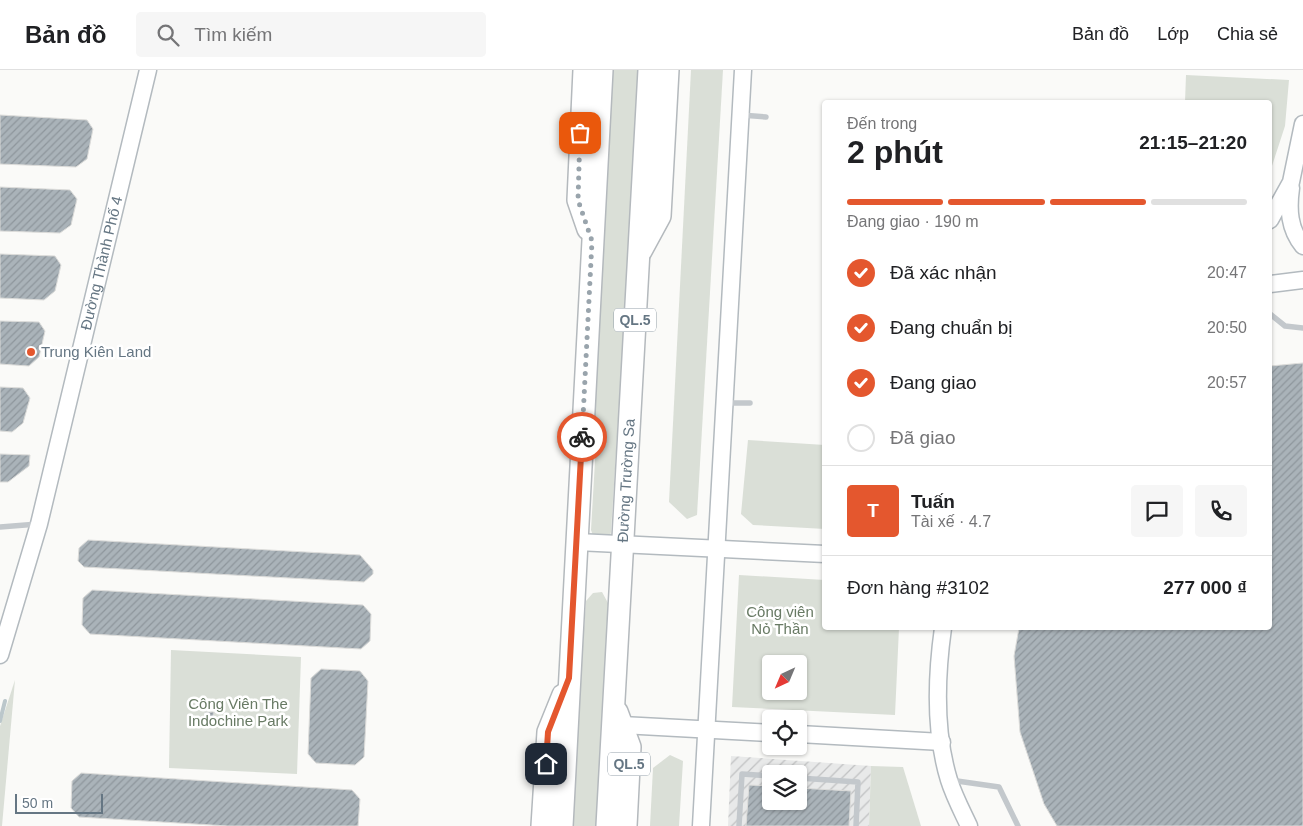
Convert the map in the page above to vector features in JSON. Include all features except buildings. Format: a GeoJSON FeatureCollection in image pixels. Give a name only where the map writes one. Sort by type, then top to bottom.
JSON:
{"type":"FeatureCollection","features":[{"type":"Feature","properties":{"kind":"highway"},"geometry":{"type":"LineString","coordinates":[[584,70],[578,200],[592,241]]}},
{"type":"Feature","properties":{"kind":"highway"},"geometry":{"type":"LineString","coordinates":[[542,826],[554,797],[569,678],[602,70]]}},
{"type":"Feature","properties":{"kind":"highway","name":"Đường Trường Sa"},"geometry":{"type":"LineString","coordinates":[[617,820],[614,705],[648,70]]}},
{"type":"Feature","properties":{"kind":"highway","name":"Đường Trường Sa"},"geometry":{"type":"LineString","coordinates":[[638,256],[660,216],[668,70]]}},
{"type":"Feature","properties":{"kind":"highway","name":"Đường Trường Sa"},"geometry":{"type":"LineString","coordinates":[[614,705],[630,747],[617,820]]}},
{"type":"Feature","properties":{"kind":"highway"},"geometry":{"type":"LineString","coordinates":[[554,797],[562,826]]}},
{"type":"Feature","properties":{"kind":"street","name":"Đường Thành Phố 4"},"geometry":{"type":"LineString","coordinates":[[0,655],[40,519],[148,70]]}},
{"type":"Feature","properties":{"kind":"street"},"geometry":{"type":"LineString","coordinates":[[702,826],[743,70]]}},
{"type":"Feature","properties":{"kind":"street"},"geometry":{"type":"LineString","coordinates":[[1303,124],[1291,182],[1289,202],[1290,222],[1298,240],[1303,246]]}},
{"type":"Feature","properties":{"kind":"street"},"geometry":{"type":"LineString","coordinates":[[1272,216],[1291,182],[1303,167]]}},
{"type":"Feature","properties":{"kind":"street"},"geometry":{"type":"LineString","coordinates":[[1272,284],[1303,280]]}},
{"type":"Feature","properties":{"kind":"street"},"geometry":{"type":"LineString","coordinates":[[576,542],[822,554]]}},
{"type":"Feature","properties":{"kind":"street"},"geometry":{"type":"LineString","coordinates":[[944,630],[937,689],[938,716],[949,780],[969,826]]}},
{"type":"Feature","properties":{"kind":"street"},"geometry":{"type":"LineString","coordinates":[[622,725],[762,732]]}},
{"type":"Feature","properties":{"kind":"street"},"geometry":{"type":"LineString","coordinates":[[807,734],[942,742]]}},
{"type":"Feature","properties":{"kind":"lane"},"geometry":{"type":"LineString","coordinates":[[741,115],[766,117]]}},
{"type":"Feature","properties":{"kind":"lane"},"geometry":{"type":"LineString","coordinates":[[1272,316],[1285,326],[1303,328]]}},
{"type":"Feature","properties":{"kind":"lane"},"geometry":{"type":"LineString","coordinates":[[725,403],[750,403]]}},
{"type":"Feature","properties":{"kind":"lane"},"geometry":{"type":"LineString","coordinates":[[0,527],[40,519]]}},
{"type":"Feature","properties":{"kind":"lane"},"geometry":{"type":"LineString","coordinates":[[739,826],[742,774],[762,775]]}},
{"type":"Feature","properties":{"kind":"lane"},"geometry":{"type":"LineString","coordinates":[[807,779],[858,782],[856,826]]}},
{"type":"Feature","properties":{"kind":"lane"},"geometry":{"type":"LineString","coordinates":[[949,780],[999,787],[1018,826]]}},
{"type":"Feature","properties":{"kind":"shaded area"},"geometry":{"type":"Polygon","coordinates":[[[731,756],[871,766],[869,826],[728,826],[731,756]]]}},
{"type":"Feature","properties":{"kind":"green space"},"geometry":{"type":"Polygon","coordinates":[[[611,70],[640,70],[611,532],[610,537],[594,538],[591,530],[596,444],[593,416],[611,70]]]}},
{"type":"Feature","properties":{"kind":"green space"},"geometry":{"type":"Polygon","coordinates":[[[691,70],[723,70],[697,515],[687,519],[669,502],[691,70]]]}},
{"type":"Feature","properties":{"kind":"green space"},"geometry":{"type":"Polygon","coordinates":[[[1186,75],[1289,80],[1285,126],[1272,166],[1272,100],[1185,100],[1186,75]]]}},
{"type":"Feature","properties":{"kind":"green space"},"geometry":{"type":"Polygon","coordinates":[[[748,440],[822,445],[822,529],[753,525],[741,514],[748,440]]]}},
{"type":"Feature","properties":{"kind":"green space","name":"Công viên Nỏ Thần"},"geometry":{"type":"Polygon","coordinates":[[[739,575],[822,580],[822,630],[899,630],[895,715],[732,707],[739,575]]]}},
{"type":"Feature","properties":{"kind":"green space"},"geometry":{"type":"Polygon","coordinates":[[[602,592],[608,603],[600,826],[570,826],[586,601],[593,593],[602,592]]]}},
{"type":"Feature","properties":{"kind":"green space","name":"Công Viên The Indochine Park"},"geometry":{"type":"Polygon","coordinates":[[[171,650],[301,657],[297,774],[169,768],[171,650]]]}},
{"type":"Feature","properties":{"kind":"green space"},"geometry":{"type":"Polygon","coordinates":[[[15,680],[2,826],[0,826],[0,726],[15,680]]]}},
{"type":"Feature","properties":{"kind":"green space"},"geometry":{"type":"Polygon","coordinates":[[[670,755],[683,761],[679,826],[650,826],[653,768],[670,755]]]}},
{"type":"Feature","properties":{"kind":"green space"},"geometry":{"type":"Polygon","coordinates":[[[871,766],[903,767],[921,826],[869,826],[871,766]]]}},
{"type":"Feature","properties":{"kind":"waterway"},"geometry":{"type":"LineString","coordinates":[[0,721],[5,701]]}},
{"type":"Feature","properties":{"kind":"way so far"},"geometry":{"type":"LineString","coordinates":[[580,133],[578,200],[592,241],[582,437]]}},
{"type":"Feature","properties":{"kind":"place","name":"Trung Kiên Land"},"geometry":{"type":"Point","coordinates":[31,352]}},
{"type":"Feature","properties":{"kind":"route"},"geometry":{"type":"LineString","coordinates":[[546,764],[548,732],[569,678],[582,437]]}}]}
